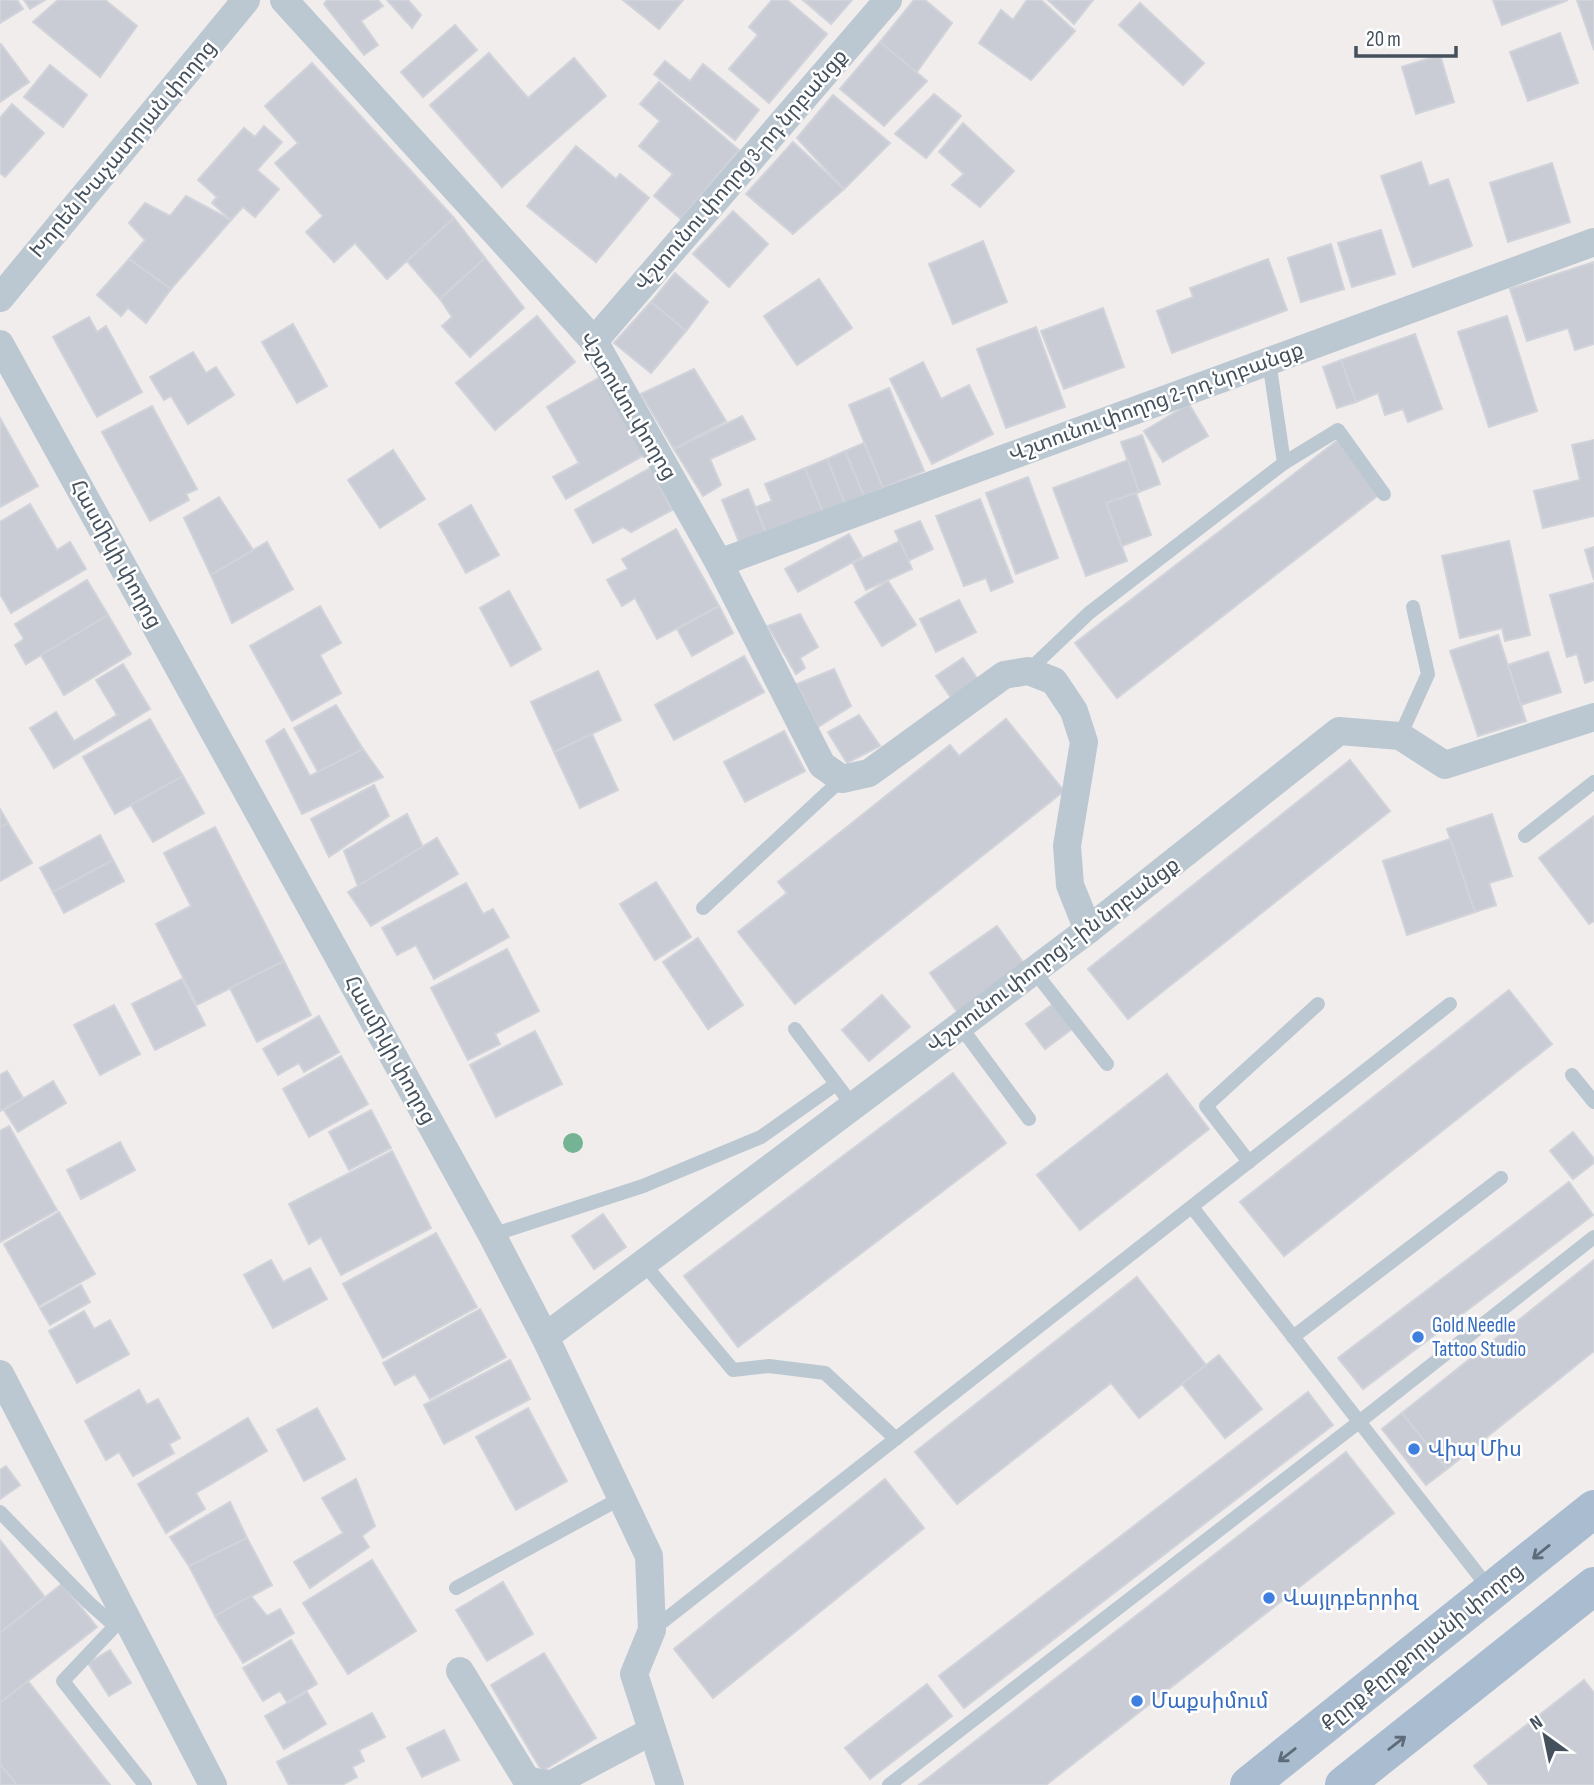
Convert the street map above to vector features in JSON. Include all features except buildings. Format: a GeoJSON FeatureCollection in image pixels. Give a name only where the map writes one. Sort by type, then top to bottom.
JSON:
{"type":"FeatureCollection","features":[{"type":"Feature","properties":{"kind":"main road","name":"Քըրք Քըրքորյանի փողոց"},"geometry":{"type":"LineString","coordinates":[[1249,1785],[1594,1509]]}},
{"type":"Feature","properties":{"kind":"main road"},"geometry":{"type":"LineString","coordinates":[[1343,1785],[1594,1586]]}},
{"type":"Feature","properties":{"kind":"street","name":"Խորեն Խաչատրյան փողոց"},"geometry":{"type":"LineString","coordinates":[[0,298],[246,0]]}},
{"type":"Feature","properties":{"kind":"street","name":"Վշտունու փողոց"},"geometry":{"type":"LineString","coordinates":[[284,0],[594,341],[719,563],[832,772]]}},
{"type":"Feature","properties":{"kind":"street","name":"Վշտունու փողոց 3-րդ նրբանցք"},"geometry":{"type":"LineString","coordinates":[[594,341],[888,0]]}},
{"type":"Feature","properties":{"kind":"street","name":"Վշտունու փողոց 2-րդ նրբանցք"},"geometry":{"type":"LineString","coordinates":[[719,563],[1594,242]]}},
{"type":"Feature","properties":{"kind":"street","name":"Հասմիկի փողոց"},"geometry":{"type":"LineString","coordinates":[[0,344],[492,1236],[545,1336],[649,1556],[652,1630],[634,1674],[670,1785]]}},
{"type":"Feature","properties":{"kind":"street"},"geometry":{"type":"LineString","coordinates":[[832,772],[869,774],[1004,675],[1028,671],[1054,681],[1074,711],[1083,742],[1067,846],[1070,885],[1088,930]]}},
{"type":"Feature","properties":{"kind":"street","name":"Վշտունու փողոց 1-ին նրբանցք"},"geometry":{"type":"LineString","coordinates":[[545,1336],[1088,930],[1339,731],[1400,736],[1445,765],[1594,717]]}},
{"type":"Feature","properties":{"kind":"street"},"geometry":{"type":"LineString","coordinates":[[0,1374],[121,1624],[213,1785]]}},
{"type":"Feature","properties":{"kind":"street"},"geometry":{"type":"LineString","coordinates":[[460,1671],[526,1779],[538,1783],[552,1784],[652,1731]]}},
{"type":"Feature","properties":{"kind":"lane"},"geometry":{"type":"LineString","coordinates":[[1269,361],[1284,463]]}},
{"type":"Feature","properties":{"kind":"lane"},"geometry":{"type":"LineString","coordinates":[[1028,671],[1089,613],[1284,463],[1338,430],[1384,494]]}},
{"type":"Feature","properties":{"kind":"lane"},"geometry":{"type":"LineString","coordinates":[[1400,736],[1428,674],[1413,607]]}},
{"type":"Feature","properties":{"kind":"lane"},"geometry":{"type":"LineString","coordinates":[[703,908],[832,772]]}},
{"type":"Feature","properties":{"kind":"lane"},"geometry":{"type":"LineString","coordinates":[[1525,835],[1594,782]]}},
{"type":"Feature","properties":{"kind":"lane"},"geometry":{"type":"LineString","coordinates":[[1034,971],[1107,1064]]}},
{"type":"Feature","properties":{"kind":"lane"},"geometry":{"type":"LineString","coordinates":[[652,1630],[1450,1003]]}},
{"type":"Feature","properties":{"kind":"lane"},"geometry":{"type":"LineString","coordinates":[[1249,1162],[1206,1106],[1318,1004]]}},
{"type":"Feature","properties":{"kind":"lane"},"geometry":{"type":"LineString","coordinates":[[960,1026],[1030,1119]]}},
{"type":"Feature","properties":{"kind":"lane"},"geometry":{"type":"LineString","coordinates":[[795,1029],[853,1106]]}},
{"type":"Feature","properties":{"kind":"lane"},"geometry":{"type":"LineString","coordinates":[[1572,1075],[1594,1102]]}},
{"type":"Feature","properties":{"kind":"lane"},"geometry":{"type":"LineString","coordinates":[[492,1236],[643,1186],[761,1137],[836,1084]]}},
{"type":"Feature","properties":{"kind":"lane"},"geometry":{"type":"LineString","coordinates":[[1293,1337],[1501,1178]]}},
{"type":"Feature","properties":{"kind":"lane"},"geometry":{"type":"LineString","coordinates":[[1192,1207],[1492,1592]]}},
{"type":"Feature","properties":{"kind":"lane"},"geometry":{"type":"LineString","coordinates":[[889,1785],[1594,1237]]}},
{"type":"Feature","properties":{"kind":"lane"},"geometry":{"type":"LineString","coordinates":[[644,1264],[733,1370],[769,1366],[825,1373],[896,1439]]}},
{"type":"Feature","properties":{"kind":"lane"},"geometry":{"type":"LineString","coordinates":[[456,1588],[621,1498]]}},
{"type":"Feature","properties":{"kind":"lane"},"geometry":{"type":"LineString","coordinates":[[0,1512],[88,1602],[121,1624],[63,1681],[145,1785]]}},
{"type":"Feature","properties":{"kind":"place","name":"Gold Needle Tattoo Studio"},"geometry":{"type":"Point","coordinates":[1418,1337]}},
{"type":"Feature","properties":{"kind":"place","name":"Վիպ Միս"},"geometry":{"type":"Point","coordinates":[1414,1449]}},
{"type":"Feature","properties":{"kind":"place","name":"Վայլդբերրիզ"},"geometry":{"type":"Point","coordinates":[1269,1598]}},
{"type":"Feature","properties":{"kind":"place","name":"Մաքսիմում"},"geometry":{"type":"Point","coordinates":[1137,1701]}}]}
